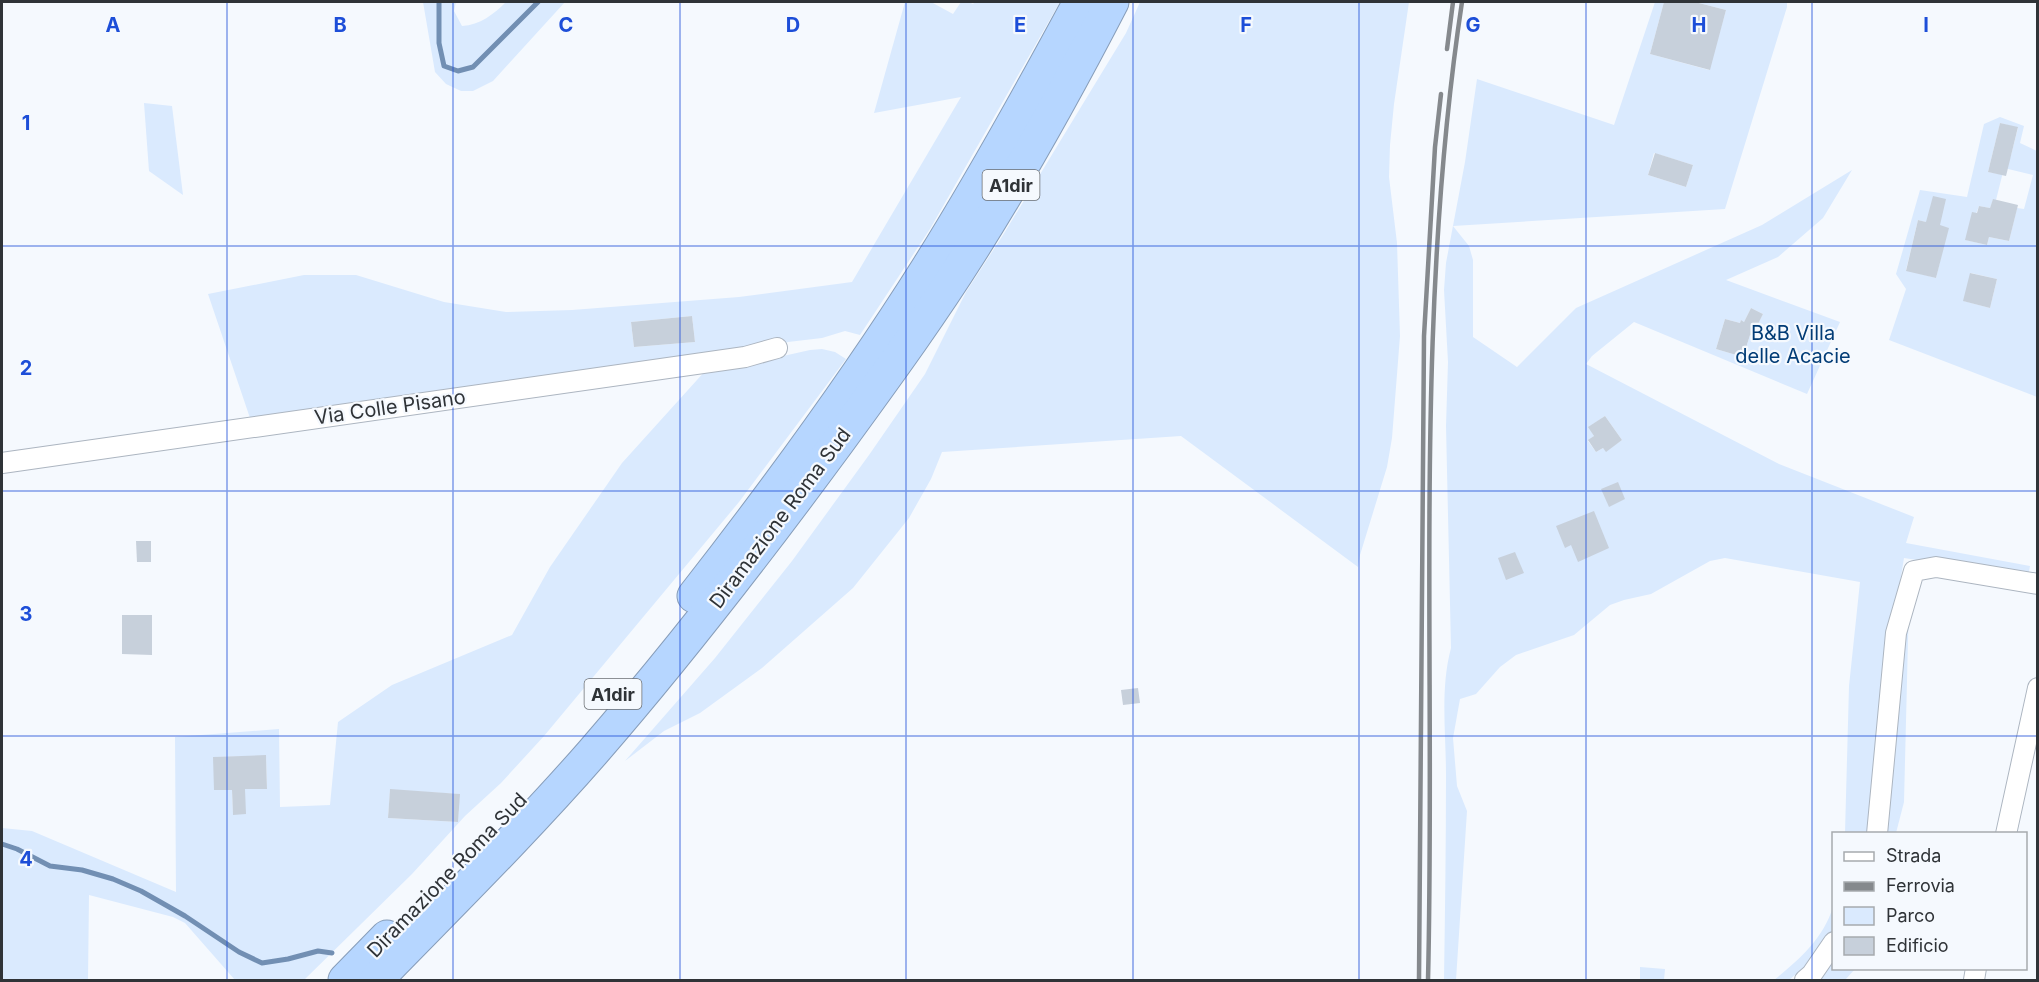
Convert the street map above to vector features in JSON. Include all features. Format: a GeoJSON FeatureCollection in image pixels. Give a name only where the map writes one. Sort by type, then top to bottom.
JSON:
{"type":"FeatureCollection","features":[{"type":"Feature","properties":{"kind":"highway","name":"Diramazione Roma Sud"},"geometry":{"type":"LineString","coordinates":[[886,354],[1080,2]]}},
{"type":"Feature","properties":{"kind":"highway","name":"Diramazione Roma Sud"},"geometry":{"type":"LineString","coordinates":[[376,981],[506,848],[635,702],[746,566],[886,354],[968,256],[1000,205],[1112,2]]}},
{"type":"Feature","properties":{"kind":"highway","name":"Diramazione Roma Sud"},"geometry":{"type":"LineString","coordinates":[[345,981],[512,809],[631,673],[862,388]]}},
{"type":"Feature","properties":{"kind":"street","name":"Via Colle Pisano"},"geometry":{"type":"LineString","coordinates":[[2,463],[746,357],[777,348]]}},
{"type":"Feature","properties":{"kind":"street"},"geometry":{"type":"LineString","coordinates":[[1877,832],[1896,633],[1914,571],[1936,567],[2037,584]]}},
{"type":"Feature","properties":{"kind":"street"},"geometry":{"type":"LineString","coordinates":[[2006,832],[2037,688]]}},
{"type":"Feature","properties":{"kind":"street"},"geometry":{"type":"LineString","coordinates":[[1805,981],[1832,944]]}},
{"type":"Feature","properties":{"kind":"green space"},"geometry":{"type":"Polygon","coordinates":[[[423,2],[456,2],[454,11],[462,26],[475,24],[486,18],[506,2],[565,2],[493,81],[473,91],[461,91],[446,84],[435,72],[423,2]]]}},
{"type":"Feature","properties":{"kind":"green space"},"geometry":{"type":"Polygon","coordinates":[[[905,2],[931,2],[953,14],[961,2],[973,4],[975,2],[1060,2],[930,229],[860,335],[845,331],[822,338],[788,342],[770,348],[438,395],[250,418],[208,294],[304,275],[356,275],[444,302],[506,312],[572,310],[739,297],[852,282],[961,97],[874,113],[905,2]],[[692,316],[631,322],[634,347],[695,342],[692,316]]]}},
{"type":"Feature","properties":{"kind":"green space"},"geometry":{"type":"Polygon","coordinates":[[[1140,2],[1409,2],[1390,145],[1389,177],[1397,243],[1400,336],[1392,438],[1387,467],[1358,567],[1181,436],[942,452],[931,479],[909,518],[853,588],[762,668],[700,713],[664,731],[625,761],[715,658],[792,561],[925,374],[966,292],[1126,33],[1140,2]]]}},
{"type":"Feature","properties":{"kind":"green space"},"geometry":{"type":"Polygon","coordinates":[[[1655,2],[1664,2],[1650,54],[1709,70],[1726,10],[1695,2],[1787,2],[1725,209],[1453,226],[1469,246],[1473,260],[1473,337],[1517,367],[1576,308],[1762,225],[1852,170],[1823,218],[1778,257],[1726,280],[1840,322],[1807,394],[1634,322],[1592,356],[1586,364],[1779,464],[1914,517],[1906,543],[2030,566],[2028,577],[1904,558],[1883,688],[1872,832],[1845,832],[1849,686],[1860,582],[1725,558],[1710,561],[1651,594],[1610,605],[1574,635],[1516,655],[1500,667],[1476,694],[1460,699],[1453,738],[1457,786],[1467,811],[1456,980],[1444,980],[1445,695],[1451,648],[1446,426],[1448,362],[1444,290],[1446,263],[1465,162],[1477,79],[1614,125],[1655,2]],[[1654,153],[1648,175],[1686,187],[1693,165],[1654,153]],[[1751,308],[1744,322],[1725,319],[1716,349],[1743,357],[1750,335],[1760,339],[1763,331],[1756,327],[1763,314],[1751,308]],[[1605,416],[1589,427],[1594,436],[1588,441],[1596,452],[1603,448],[1606,451],[1622,440],[1605,416]]]}},
{"type":"Feature","properties":{"kind":"green space"},"geometry":{"type":"Polygon","coordinates":[[[144,103],[172,106],[183,195],[149,171],[144,103]]]}},
{"type":"Feature","properties":{"kind":"green space"},"geometry":{"type":"Polygon","coordinates":[[[2000,117],[2024,126],[2020,143],[2037,151],[2037,397],[1889,340],[1906,289],[1896,274],[1920,190],[1967,197],[1984,124],[2000,117]],[[2000,123],[1988,172],[1999,174],[2004,153],[2011,155],[2018,128],[2000,123]],[[2004,168],[1996,200],[1993,200],[1990,208],[1979,206],[1966,240],[1987,245],[1989,237],[2009,241],[2017,208],[2024,209],[2033,175],[2004,168]],[[1918,220],[1906,270],[1936,278],[1948,228],[1918,220]],[[1971,273],[1964,301],[1990,308],[1997,279],[1971,273]]]}},
{"type":"Feature","properties":{"kind":"green space"},"geometry":{"type":"Polygon","coordinates":[[[822,349],[835,352],[846,359],[739,502],[544,736],[412,874],[304,980],[235,980],[185,923],[173,917],[89,895],[88,980],[2,980],[2,828],[32,831],[176,892],[175,737],[279,729],[280,807],[330,805],[338,722],[392,685],[512,635],[550,567],[622,463],[706,370],[743,365],[822,349]],[[266,756],[214,757],[232,790],[233,814],[245,814],[245,789],[267,788],[266,756]],[[390,790],[388,818],[458,822],[459,794],[390,790]]]}},
{"type":"Feature","properties":{"kind":"green space"},"geometry":{"type":"Polygon","coordinates":[[[1909,600],[1904,802],[1896,832],[1882,832],[1909,600]]]}},
{"type":"Feature","properties":{"kind":"green space"},"geometry":{"type":"Polygon","coordinates":[[[1832,910],[1832,933],[1816,957],[1789,980],[1774,980],[1801,957],[1817,939],[1832,910]]]}},
{"type":"Feature","properties":{"kind":"green space"},"geometry":{"type":"Polygon","coordinates":[[[1832,955],[1832,970],[1854,970],[1845,980],[1812,980],[1832,955]]]}},
{"type":"Feature","properties":{"kind":"green space"},"geometry":{"type":"Polygon","coordinates":[[[1640,967],[1665,969],[1664,980],[1640,980],[1640,967]]]}},
{"type":"Feature","properties":{"kind":"building"},"geometry":{"type":"Polygon","coordinates":[[[1664,2],[1695,2],[1726,10],[1710,70],[1650,54],[1664,2]]]}},
{"type":"Feature","properties":{"kind":"building"},"geometry":{"type":"Polygon","coordinates":[[[2000,123],[2018,127],[2006,176],[1988,172],[2000,123]]]}},
{"type":"Feature","properties":{"kind":"building"},"geometry":{"type":"Polygon","coordinates":[[[1655,153],[1693,165],[1686,187],[1648,175],[1655,153]]]}},
{"type":"Feature","properties":{"kind":"building"},"geometry":{"type":"Polygon","coordinates":[[[1933,196],[1946,199],[1940,225],[1949,228],[1936,278],[1906,271],[1918,220],[1926,222],[1933,196]]]}},
{"type":"Feature","properties":{"kind":"building"},"geometry":{"type":"Polygon","coordinates":[[[1993,199],[2018,205],[2009,241],[1989,237],[1987,245],[1965,240],[1972,212],[1977,213],[1979,206],[1990,208],[1993,199]]]}},
{"type":"Feature","properties":{"kind":"building"},"geometry":{"type":"Polygon","coordinates":[[[1970,273],[1997,279],[1990,308],[1963,301],[1970,273]]]}},
{"type":"Feature","properties":{"kind":"building","name":"B&B Villa delle Acacie"},"geometry":{"type":"Polygon","coordinates":[[[1751,308],[1763,314],[1752,336],[1750,335],[1743,357],[1716,349],[1725,319],[1744,322],[1751,308]]]}},
{"type":"Feature","properties":{"kind":"building"},"geometry":{"type":"Polygon","coordinates":[[[692,316],[695,342],[634,347],[631,322],[692,316]]]}},
{"type":"Feature","properties":{"kind":"building"},"geometry":{"type":"Polygon","coordinates":[[[1605,416],[1622,440],[1606,452],[1603,448],[1596,452],[1588,440],[1594,436],[1588,427],[1605,416]]]}},
{"type":"Feature","properties":{"kind":"building"},"geometry":{"type":"Polygon","coordinates":[[[1618,482],[1625,499],[1609,507],[1601,489],[1618,482]]]}},
{"type":"Feature","properties":{"kind":"building"},"geometry":{"type":"Polygon","coordinates":[[[1594,511],[1609,548],[1578,562],[1571,545],[1565,548],[1556,526],[1594,511]]]}},
{"type":"Feature","properties":{"kind":"building"},"geometry":{"type":"Polygon","coordinates":[[[136,541],[151,541],[151,562],[137,562],[136,541]]]}},
{"type":"Feature","properties":{"kind":"building"},"geometry":{"type":"Polygon","coordinates":[[[1515,552],[1524,573],[1506,580],[1498,558],[1515,552]]]}},
{"type":"Feature","properties":{"kind":"building"},"geometry":{"type":"Polygon","coordinates":[[[122,615],[152,615],[152,655],[122,654],[122,615]]]}},
{"type":"Feature","properties":{"kind":"building"},"geometry":{"type":"Polygon","coordinates":[[[1138,688],[1140,703],[1123,705],[1121,690],[1138,688]]]}},
{"type":"Feature","properties":{"kind":"building"},"geometry":{"type":"Polygon","coordinates":[[[266,755],[267,789],[245,789],[246,814],[233,815],[232,790],[214,790],[213,757],[266,755]]]}},
{"type":"Feature","properties":{"kind":"building"},"geometry":{"type":"Polygon","coordinates":[[[390,789],[460,794],[458,822],[388,818],[390,789]]]}},
{"type":"Feature","properties":{"kind":"waterway"},"geometry":{"type":"LineString","coordinates":[[439,2],[439,43],[444,66],[458,71],[473,67],[538,2]]}},
{"type":"Feature","properties":{"kind":"waterway"},"geometry":{"type":"LineString","coordinates":[[2,844],[50,866],[82,870],[113,879],[141,891],[185,916],[239,952],[262,963],[318,951],[332,953]]}},
{"type":"Feature","properties":{"kind":"railway"},"geometry":{"type":"LineString","coordinates":[[1447,49],[1453,2]]}},
{"type":"Feature","properties":{"kind":"railway"},"geometry":{"type":"LineString","coordinates":[[1428,980],[1432,367],[1437,245],[1447,123],[1462,2]]}},
{"type":"Feature","properties":{"kind":"railway"},"geometry":{"type":"LineString","coordinates":[[1419,980],[1424,336],[1435,147],[1441,94]]}}]}
